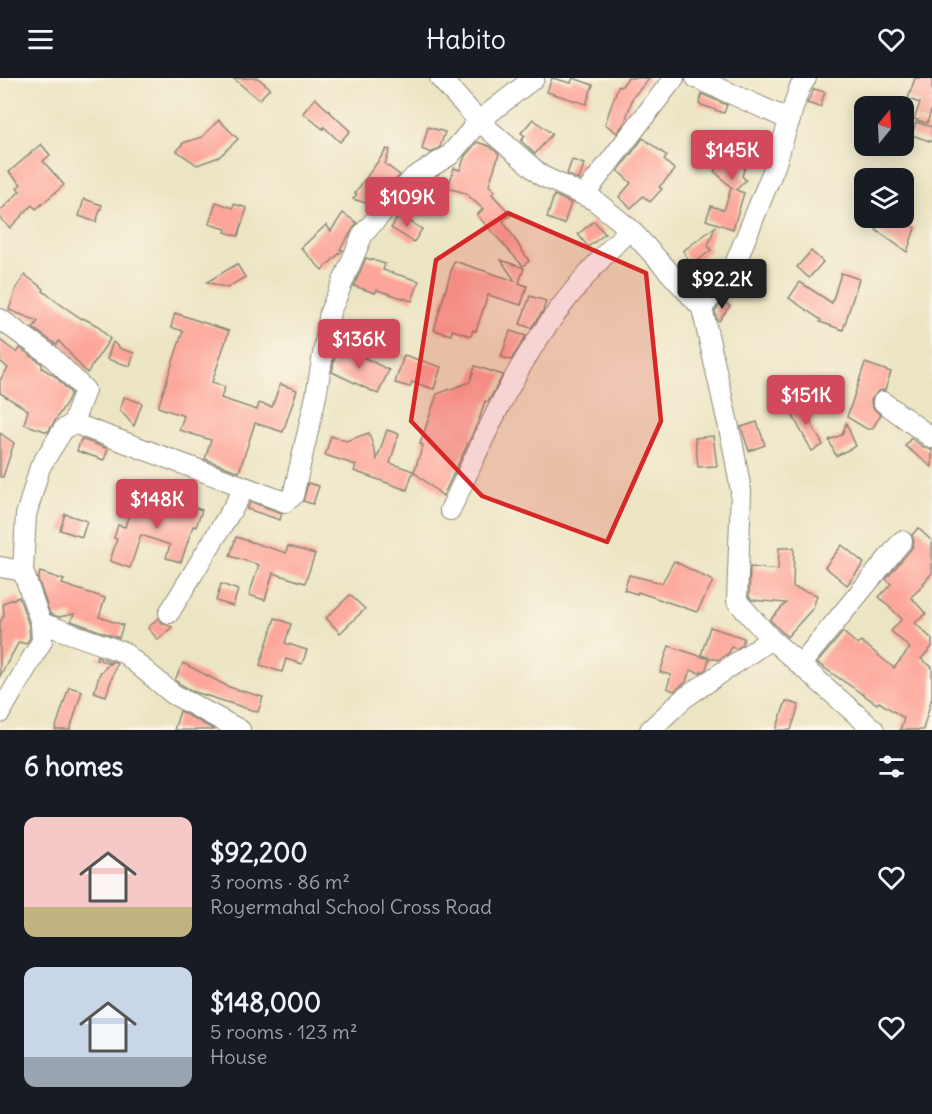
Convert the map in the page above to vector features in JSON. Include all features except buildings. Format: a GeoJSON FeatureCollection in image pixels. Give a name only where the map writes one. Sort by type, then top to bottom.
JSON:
{"type":"FeatureCollection","features":[{"type":"Feature","properties":{"kind":"street"},"geometry":{"type":"LineString","coordinates":[[440,78],[479,121],[542,176],[594,200],[630,229],[702,308],[741,491],[736,601],[771,639],[874,730]]}},
{"type":"Feature","properties":{"kind":"street"},"geometry":{"type":"LineString","coordinates":[[73,423],[285,502],[293,496],[316,396],[330,312],[363,234],[414,177],[450,155],[479,121],[534,78]]}},
{"type":"Feature","properties":{"kind":"street"},"geometry":{"type":"LineString","coordinates":[[584,195],[674,78]]}},
{"type":"Feature","properties":{"kind":"street"},"geometry":{"type":"LineString","coordinates":[[696,78],[790,120]]}},
{"type":"Feature","properties":{"kind":"street"},"geometry":{"type":"LineString","coordinates":[[702,308],[733,269],[775,166],[799,89],[806,78]]}},
{"type":"Feature","properties":{"kind":"street"},"geometry":{"type":"LineString","coordinates":[[450,510],[509,386],[541,333],[611,247],[630,229]]}},
{"type":"Feature","properties":{"kind":"street"},"geometry":{"type":"LineString","coordinates":[[0,319],[50,355],[85,390],[73,423],[63,430],[40,467],[26,515],[23,571],[41,623],[42,641],[0,713]]}},
{"type":"Feature","properties":{"kind":"street"},"geometry":{"type":"LineString","coordinates":[[883,402],[932,438]]}},
{"type":"Feature","properties":{"kind":"street"},"geometry":{"type":"LineString","coordinates":[[169,613],[245,488]]}},
{"type":"Feature","properties":{"kind":"street"},"geometry":{"type":"LineString","coordinates":[[800,665],[902,541]]}},
{"type":"Feature","properties":{"kind":"street"},"geometry":{"type":"LineString","coordinates":[[0,567],[23,571]]}},
{"type":"Feature","properties":{"kind":"street"},"geometry":{"type":"LineString","coordinates":[[41,623],[123,652],[173,694],[240,730]]}},
{"type":"Feature","properties":{"kind":"street"},"geometry":{"type":"LineString","coordinates":[[650,730],[683,699],[771,639]]}},
{"type":"Feature","properties":{"kind":"highlighted area"},"geometry":{"type":"Polygon","coordinates":[[[508,213],[646,273],[661,421],[607,542],[482,496],[411,421],[436,260],[508,213]]]}}]}
